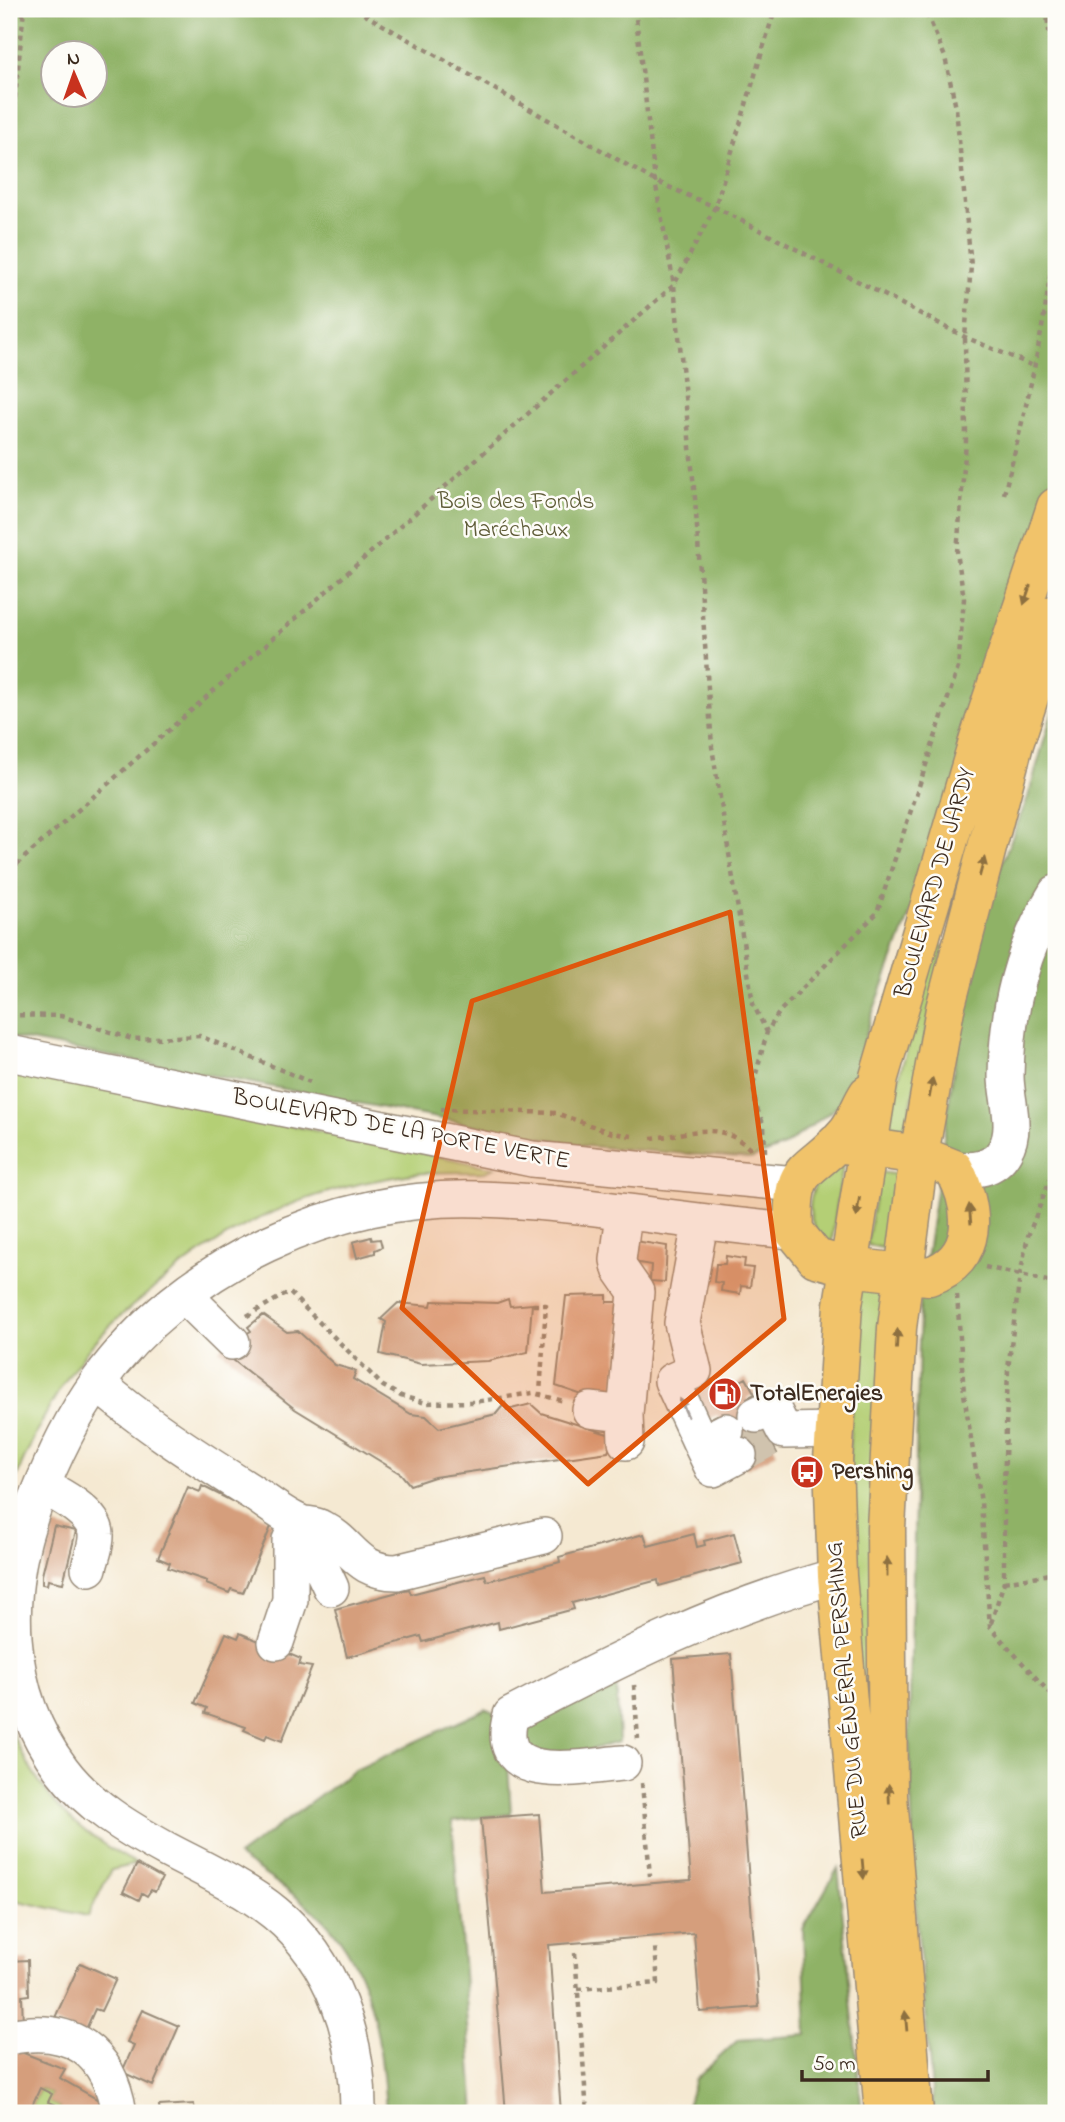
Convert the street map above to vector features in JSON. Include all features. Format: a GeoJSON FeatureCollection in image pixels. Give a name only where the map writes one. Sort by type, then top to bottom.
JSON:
{"type":"FeatureCollection","features":[{"type":"Feature","properties":{"kind":"main road","name":"BOULEVARD DE JARDY"},"geometry":{"type":"LineString","coordinates":[[780,1174],[807,1168],[851,1145],[849,1130],[879,1077],[979,738],[1056,507]]}},
{"type":"Feature","properties":{"kind":"main road","name":"BOULEVARD DE JARDY"},"geometry":{"type":"LineString","coordinates":[[904,1275],[919,1155],[948,995],[1014,744],[1056,614]]}},
{"type":"Feature","properties":{"kind":"main road"},"geometry":{"type":"LineString","coordinates":[[780,1174],[794,1231],[816,1258],[849,1267],[929,1276],[939,1273],[955,1259],[971,1228],[969,1200],[954,1169],[919,1155],[851,1145],[849,1267]]}},
{"type":"Feature","properties":{"kind":"main road","name":"RUE DU GÉNÉRAL PERSHING"},"geometry":{"type":"LineString","coordinates":[[849,1267],[836,1374],[837,1576],[884,2113]]}},
{"type":"Feature","properties":{"kind":"main road","name":"RUE DU GÉNÉRAL PERSHING"},"geometry":{"type":"LineString","coordinates":[[904,1275],[897,1328],[887,1528],[888,1796],[914,2113]]}},
{"type":"Feature","properties":{"kind":"street"},"geometry":{"type":"LineString","coordinates":[[954,1169],[971,1171],[991,1166],[1006,1149],[1011,1119],[1006,1077],[1017,977],[1042,915],[1056,893]]}},
{"type":"Feature","properties":{"kind":"street","name":"BOULEVARD DE LA PORTE VERTE"},"geometry":{"type":"LineString","coordinates":[[9,1053],[532,1158],[780,1174]]}},
{"type":"Feature","properties":{"kind":"street"},"geometry":{"type":"LineString","coordinates":[[358,2113],[354,2064],[345,2017],[327,1975],[303,1938],[249,1894],[132,1831],[86,1797],[62,1770],[41,1737],[15,1661],[12,1618],[23,1535],[68,1429],[97,1383],[126,1348],[184,1295],[248,1254],[292,1232],[347,1212],[476,1199],[794,1231]]}},
{"type":"Feature","properties":{"kind":"street"},"geometry":{"type":"LineString","coordinates":[[590,1410],[626,1428],[636,1292],[620,1269],[618,1260],[624,1214]]}},
{"type":"Feature","properties":{"kind":"street"},"geometry":{"type":"LineString","coordinates":[[700,1223],[682,1323],[694,1371],[672,1381],[722,1444]]}},
{"type":"Feature","properties":{"kind":"street"},"geometry":{"type":"LineString","coordinates":[[184,1295],[225,1335]]}},
{"type":"Feature","properties":{"kind":"street"},"geometry":{"type":"LineString","coordinates":[[97,1383],[127,1409],[300,1523],[319,1526],[364,1566],[379,1572],[397,1572],[544,1536]]}},
{"type":"Feature","properties":{"kind":"street"},"geometry":{"type":"LineString","coordinates":[[770,1428],[835,1430]]}},
{"type":"Feature","properties":{"kind":"street"},"geometry":{"type":"LineString","coordinates":[[42,1486],[70,1500],[95,1529],[89,1568]]}},
{"type":"Feature","properties":{"kind":"street"},"geometry":{"type":"LineString","coordinates":[[300,1523],[331,1588]]}},
{"type":"Feature","properties":{"kind":"street"},"geometry":{"type":"LineString","coordinates":[[276,1642],[290,1600],[290,1540],[300,1523]]}},
{"type":"Feature","properties":{"kind":"street"},"geometry":{"type":"LineString","coordinates":[[623,1763],[538,1769],[524,1764],[509,1739],[507,1730],[511,1715],[597,1670],[752,1603],[837,1576]]}},
{"type":"Feature","properties":{"kind":"street"},"geometry":{"type":"LineString","coordinates":[[9,2037],[53,2034],[75,2040],[95,2055],[109,2074],[119,2113]]}},
{"type":"Feature","properties":{"kind":"path"},"geometry":{"type":"LineString","coordinates":[[9,158],[24,9]]}},
{"type":"Feature","properties":{"kind":"path"},"geometry":{"type":"LineString","coordinates":[[355,9],[654,181],[715,207],[965,337],[1036,367]]}},
{"type":"Feature","properties":{"kind":"path"},"geometry":{"type":"LineString","coordinates":[[635,9],[654,181],[674,285],[695,498],[712,747],[752,1004],[767,1032]]}},
{"type":"Feature","properties":{"kind":"path"},"geometry":{"type":"LineString","coordinates":[[9,872],[674,285],[715,207],[775,9]]}},
{"type":"Feature","properties":{"kind":"path"},"geometry":{"type":"LineString","coordinates":[[780,1174],[756,1106],[753,1085],[767,1032],[780,1011],[877,913],[958,668],[964,599],[957,552],[966,442],[965,337],[971,266],[956,108],[945,57],[925,9]]}},
{"type":"Feature","properties":{"kind":"path"},"geometry":{"type":"LineString","coordinates":[[1046,9],[1056,82]]}},
{"type":"Feature","properties":{"kind":"path"},"geometry":{"type":"LineString","coordinates":[[1004,494],[1036,367],[1052,276],[1056,214]]}},
{"type":"Feature","properties":{"kind":"path"},"geometry":{"type":"LineString","coordinates":[[9,1016],[61,1016],[132,1039],[200,1036],[281,1072],[321,1085]]}},
{"type":"Feature","properties":{"kind":"path"},"geometry":{"type":"LineString","coordinates":[[439,1109],[556,1113],[611,1133],[635,1136]]}},
{"type":"Feature","properties":{"kind":"path"},"geometry":{"type":"LineString","coordinates":[[646,1138],[701,1130],[723,1131],[744,1143],[758,1157]]}},
{"type":"Feature","properties":{"kind":"path"},"geometry":{"type":"LineString","coordinates":[[990,1627],[1004,1582],[1003,1488],[1008,1369],[1020,1275],[1028,1236],[1056,1164]]}},
{"type":"Feature","properties":{"kind":"path"},"geometry":{"type":"LineString","coordinates":[[955,1259],[1056,1283]]}},
{"type":"Feature","properties":{"kind":"path"},"geometry":{"type":"LineString","coordinates":[[225,1335],[238,1322],[289,1292],[383,1386],[401,1396],[426,1403],[474,1402],[540,1393],[590,1410]]}},
{"type":"Feature","properties":{"kind":"path"},"geometry":{"type":"LineString","coordinates":[[957,1298],[964,1394],[981,1502],[990,1627],[1056,1700]]}},
{"type":"Feature","properties":{"kind":"path"},"geometry":{"type":"LineString","coordinates":[[533,1305],[546,1305],[540,1393]]}},
{"type":"Feature","properties":{"kind":"path"},"geometry":{"type":"LineString","coordinates":[[1004,1582],[1056,1573]]}},
{"type":"Feature","properties":{"kind":"path"},"geometry":{"type":"LineString","coordinates":[[578,1989],[658,1983],[655,1947]]}},
{"type":"Feature","properties":{"kind":"path"},"geometry":{"type":"LineString","coordinates":[[575,1953],[587,2113]]}},
{"type":"Feature","properties":{"kind":"highlighted area"},"geometry":{"type":"Polygon","coordinates":[[[730,912],[784,1319],[588,1484],[402,1308],[472,1001],[730,912]]]}},
{"type":"Feature","properties":{"kind":"green space","name":"Bois des Fonds Maréchaux"},"geometry":{"type":"Polygon","coordinates":[[[9,9],[1056,9],[1056,479],[956,792],[870,1020],[849,1098],[784,1146],[751,1159],[585,1146],[9,1037],[9,9]]]}},
{"type":"Feature","properties":{"kind":"green space"},"geometry":{"type":"Polygon","coordinates":[[[1056,699],[1056,2113],[934,2113],[915,1899],[909,1734],[920,1302],[973,936],[1028,797],[1056,699]]]}},
{"type":"Feature","properties":{"kind":"green space"},"geometry":{"type":"Polygon","coordinates":[[[936,945],[944,946],[905,1134],[884,1131],[936,945]]]}},
{"type":"Feature","properties":{"kind":"green space"},"geometry":{"type":"Polygon","coordinates":[[[9,1067],[495,1168],[485,1172],[406,1175],[334,1190],[271,1213],[212,1245],[134,1304],[92,1346],[51,1404],[9,1495],[9,1067]]]}},
{"type":"Feature","properties":{"kind":"green space"},"geometry":{"type":"Polygon","coordinates":[[[843,1165],[831,1247],[815,1228],[811,1218],[811,1198],[827,1167],[843,1165]]]}},
{"type":"Feature","properties":{"kind":"green space"},"geometry":{"type":"Polygon","coordinates":[[[879,1172],[900,1175],[888,1249],[867,1245],[879,1172]]]}},
{"type":"Feature","properties":{"kind":"green space"},"geometry":{"type":"Polygon","coordinates":[[[855,1288],[888,1293],[901,2113],[846,1551],[855,1288]]]}},
{"type":"Feature","properties":{"kind":"green space"},"geometry":{"type":"Polygon","coordinates":[[[616,1674],[619,1742],[548,1761],[508,1764],[511,1814],[452,1821],[475,2113],[386,2113],[377,2030],[361,1977],[349,1952],[333,1930],[313,1910],[238,1856],[355,1770],[486,1709],[517,1726],[616,1674]]]}},
{"type":"Feature","properties":{"kind":"green space"},"geometry":{"type":"Polygon","coordinates":[[[9,1727],[33,1773],[60,1808],[93,1837],[137,1864],[111,1870],[88,1916],[9,1899],[9,1727]]]}},
{"type":"Feature","properties":{"kind":"green space"},"geometry":{"type":"Polygon","coordinates":[[[838,1868],[862,2113],[685,2113],[695,2080],[738,2040],[807,2035],[803,1929],[838,1868]]]}},
{"type":"Feature","properties":{"kind":"green space"},"geometry":{"type":"Polygon","coordinates":[[[40,2088],[52,2094],[49,2102],[60,2107],[57,2113],[9,2113],[9,2107],[15,2110],[17,2106],[29,2111],[40,2088]]]}},
{"type":"Feature","properties":{"kind":"building"},"geometry":{"type":"Polygon","coordinates":[[[371,1237],[372,1240],[380,1239],[382,1247],[375,1250],[375,1253],[357,1258],[353,1242],[371,1237]]]}},
{"type":"Feature","properties":{"kind":"building"},"geometry":{"type":"Polygon","coordinates":[[[635,1241],[667,1246],[665,1282],[650,1281],[651,1265],[633,1262],[635,1241]]]}},
{"type":"Feature","properties":{"kind":"building"},"geometry":{"type":"Polygon","coordinates":[[[726,1256],[745,1259],[744,1267],[753,1268],[750,1287],[741,1286],[740,1294],[721,1291],[722,1283],[714,1282],[716,1264],[725,1264],[726,1256]]]}},
{"type":"Feature","properties":{"kind":"building"},"geometry":{"type":"Polygon","coordinates":[[[607,1295],[607,1302],[623,1302],[614,1396],[591,1398],[556,1386],[566,1296],[607,1295]]]}},
{"type":"Feature","properties":{"kind":"building"},"geometry":{"type":"Polygon","coordinates":[[[508,1299],[510,1306],[532,1304],[528,1352],[488,1361],[421,1364],[380,1354],[386,1322],[381,1319],[398,1303],[431,1306],[432,1301],[497,1303],[508,1299]]]}},
{"type":"Feature","properties":{"kind":"building"},"geometry":{"type":"Polygon","coordinates":[[[263,1315],[287,1332],[298,1331],[335,1365],[356,1371],[353,1379],[411,1414],[426,1416],[439,1428],[496,1414],[505,1403],[507,1410],[531,1404],[541,1413],[614,1436],[608,1452],[434,1477],[410,1485],[401,1474],[295,1409],[219,1349],[251,1331],[248,1327],[263,1315]]]}},
{"type":"Feature","properties":{"kind":"building"},"geometry":{"type":"Polygon","coordinates":[[[746,1378],[755,1394],[747,1398],[777,1453],[747,1469],[717,1415],[709,1419],[692,1390],[712,1380],[719,1393],[746,1378]]]}},
{"type":"Feature","properties":{"kind":"building"},"geometry":{"type":"Polygon","coordinates":[[[202,1486],[273,1522],[243,1593],[231,1589],[229,1593],[206,1584],[207,1581],[168,1568],[170,1563],[158,1558],[188,1487],[200,1492],[202,1486]]]}},
{"type":"Feature","properties":{"kind":"building"},"geometry":{"type":"Polygon","coordinates":[[[54,1526],[76,1531],[63,1583],[48,1580],[47,1585],[42,1584],[42,1575],[54,1526]]]}},
{"type":"Feature","properties":{"kind":"building"},"geometry":{"type":"Polygon","coordinates":[[[734,1533],[742,1563],[659,1586],[658,1580],[572,1603],[574,1609],[499,1629],[498,1622],[423,1642],[421,1636],[347,1657],[335,1609],[409,1589],[411,1594],[485,1575],[487,1581],[560,1562],[559,1557],[644,1534],[648,1546],[694,1534],[697,1547],[705,1545],[704,1541],[734,1533]]]}},
{"type":"Feature","properties":{"kind":"building"},"geometry":{"type":"Polygon","coordinates":[[[226,1633],[238,1638],[240,1633],[301,1659],[299,1665],[312,1667],[282,1741],[267,1735],[265,1739],[244,1730],[246,1727],[205,1713],[207,1708],[195,1703],[226,1633]]]}},
{"type":"Feature","properties":{"kind":"building"},"geometry":{"type":"Polygon","coordinates":[[[731,1654],[759,2007],[700,2012],[694,1933],[549,1945],[561,2113],[506,2113],[481,1818],[539,1814],[545,1892],[691,1880],[673,1659],[731,1654]]]}},
{"type":"Feature","properties":{"kind":"building"},"geometry":{"type":"Polygon","coordinates":[[[137,1864],[162,1878],[155,1892],[151,1890],[147,1896],[142,1893],[139,1900],[123,1892],[137,1864]]]}},
{"type":"Feature","properties":{"kind":"building"},"geometry":{"type":"Polygon","coordinates":[[[28,1960],[29,1995],[22,1996],[23,2025],[9,2026],[9,1961],[28,1960]]]}},
{"type":"Feature","properties":{"kind":"building"},"geometry":{"type":"Polygon","coordinates":[[[80,1963],[116,1979],[101,2011],[95,2009],[83,2036],[53,2022],[80,1963]]]}},
{"type":"Feature","properties":{"kind":"building"},"geometry":{"type":"Polygon","coordinates":[[[142,2010],[179,2026],[153,2086],[122,2072],[134,2045],[127,2042],[142,2010]]]}},
{"type":"Feature","properties":{"kind":"building"},"geometry":{"type":"Polygon","coordinates":[[[13,2049],[65,2069],[60,2078],[107,2105],[103,2113],[57,2113],[60,2107],[48,2102],[52,2094],[40,2088],[29,2112],[17,2106],[15,2111],[9,2107],[9,2058],[13,2049]]]}},
{"type":"Feature","properties":{"kind":"building"},"geometry":{"type":"Polygon","coordinates":[[[194,2104],[195,2113],[160,2113],[159,2106],[194,2104]]]}},
{"type":"Feature","properties":{"kind":"tunnel"},"geometry":{"type":"LineString","coordinates":[[739,1455],[769,1439]]}},
{"type":"Feature","properties":{"kind":"place","name":"TotalEnergies"},"geometry":{"type":"Point","coordinates":[725,1394]}},
{"type":"Feature","properties":{"kind":"place","name":"Pershing"},"geometry":{"type":"Point","coordinates":[807,1472]}}]}
